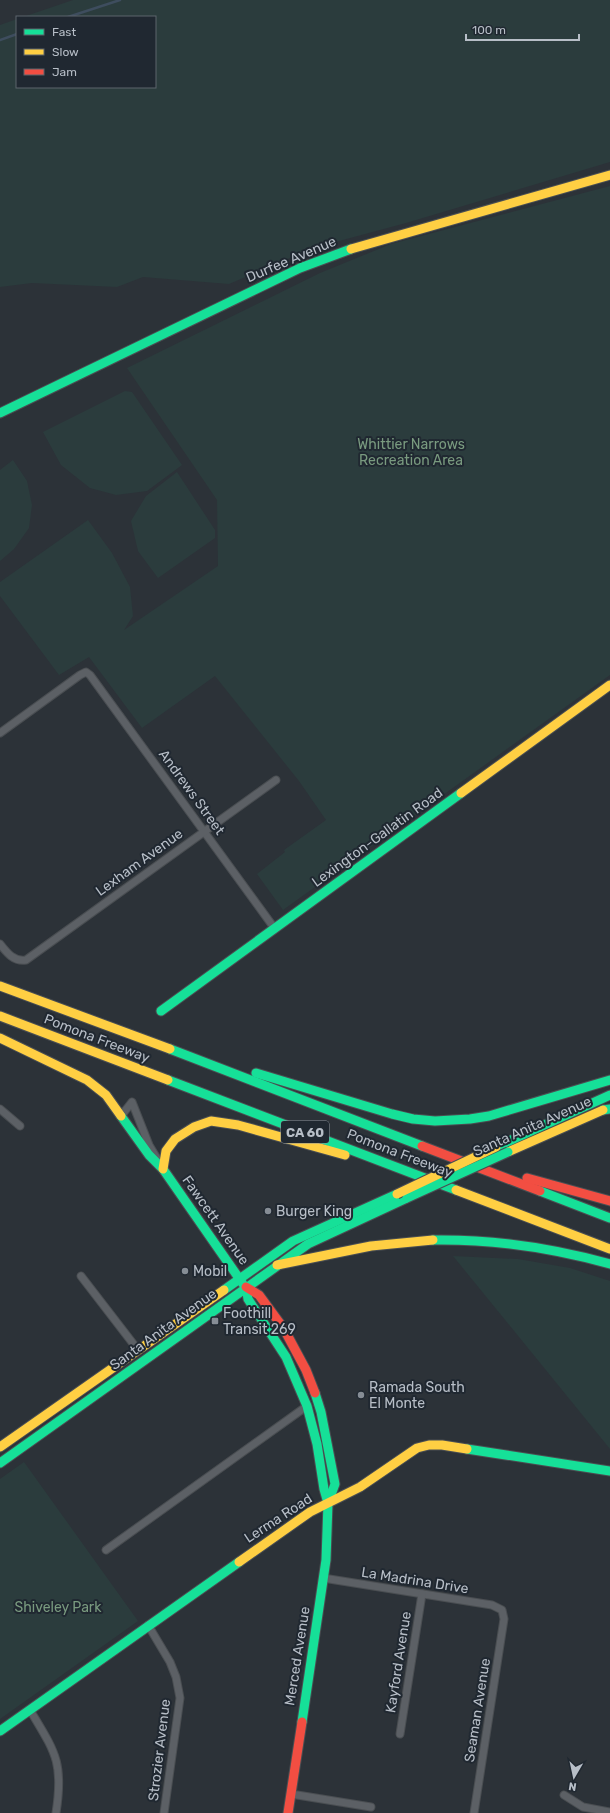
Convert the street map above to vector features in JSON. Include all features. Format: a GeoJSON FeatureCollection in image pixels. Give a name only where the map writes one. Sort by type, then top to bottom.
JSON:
{"type":"FeatureCollection","features":[{"type":"Feature","properties":{"kind":"main road","name":"Durfee Avenue"},"geometry":{"type":"LineString","coordinates":[[0,413],[200,315],[318,261],[362,245],[610,175]]}},
{"type":"Feature","properties":{"kind":"main road","name":"Lexington-Gallatin Road"},"geometry":{"type":"LineString","coordinates":[[161,1011],[610,685]]}},
{"type":"Feature","properties":{"kind":"main road","name":"Pomona Freeway"},"geometry":{"type":"LineString","coordinates":[[0,986],[134,1034],[610,1218]]}},
{"type":"Feature","properties":{"kind":"main road","name":"Pomona Freeway"},"geometry":{"type":"LineString","coordinates":[[0,1016],[610,1248]]}},
{"type":"Feature","properties":{"kind":"main road"},"geometry":{"type":"LineString","coordinates":[[134,1034],[362,1106],[413,1119],[453,1121],[489,1116],[610,1080]]}},
{"type":"Feature","properties":{"kind":"main road"},"geometry":{"type":"LineString","coordinates":[[0,1038],[87,1080],[106,1095],[120,1116]]}},
{"type":"Feature","properties":{"kind":"main road","name":"Santa Anita Avenue"},"geometry":{"type":"LineString","coordinates":[[0,1447],[293,1241],[610,1096]]}},
{"type":"Feature","properties":{"kind":"main road","name":"Santa Anita Avenue"},"geometry":{"type":"LineString","coordinates":[[0,1463],[308,1244],[508,1152],[608,1109]]}},
{"type":"Feature","properties":{"kind":"main road","name":"Fawcett Avenue"},"geometry":{"type":"LineString","coordinates":[[120,1116],[149,1155],[163,1169],[246,1287]]}},
{"type":"Feature","properties":{"kind":"main road"},"geometry":{"type":"LineString","coordinates":[[163,1169],[166,1151],[175,1139],[194,1127],[211,1122],[238,1125],[425,1177]]}},
{"type":"Feature","properties":{"kind":"main road"},"geometry":{"type":"LineString","coordinates":[[452,1157],[610,1201]]}},
{"type":"Feature","properties":{"kind":"main road"},"geometry":{"type":"LineString","coordinates":[[277,1265],[314,1255],[380,1245],[403,1242],[448,1240],[537,1247],[610,1264]]}},
{"type":"Feature","properties":{"kind":"main road","name":"Merced Avenue"},"geometry":{"type":"LineString","coordinates":[[246,1287],[259,1296],[284,1329],[303,1364],[321,1412],[329,1446],[335,1484],[328,1502],[327,1540],[323,1578],[288,1813]]}},
{"type":"Feature","properties":{"kind":"main road","name":"Merced Avenue"},"geometry":{"type":"LineString","coordinates":[[246,1287],[248,1299],[286,1357],[307,1406],[317,1444],[324,1490],[328,1502]]}},
{"type":"Feature","properties":{"kind":"main road"},"geometry":{"type":"LineString","coordinates":[[260,1316],[270,1311]]}},
{"type":"Feature","properties":{"kind":"main road"},"geometry":{"type":"LineString","coordinates":[[43,1417],[50,1427]]}},
{"type":"Feature","properties":{"kind":"main road","name":"Lerma Road"},"geometry":{"type":"LineString","coordinates":[[0,1731],[310,1512],[360,1487],[417,1448],[429,1445],[442,1445],[610,1471]]}},
{"type":"Feature","properties":{"kind":"street","name":"Andrews Street"},"geometry":{"type":"LineString","coordinates":[[0,733],[86,672],[90,675],[274,929]]}},
{"type":"Feature","properties":{"kind":"street","name":"Lexham Avenue"},"geometry":{"type":"LineString","coordinates":[[0,944],[9,955],[21,961],[26,960],[276,780]]}},
{"type":"Feature","properties":{"kind":"street","name":"Fawcett Avenue"},"geometry":{"type":"LineString","coordinates":[[120,1116],[132,1102],[149,1145],[163,1169]]}},
{"type":"Feature","properties":{"kind":"street"},"geometry":{"type":"LineString","coordinates":[[0,1109],[20,1126]]}},
{"type":"Feature","properties":{"kind":"street"},"geometry":{"type":"LineString","coordinates":[[81,1276],[138,1350]]}},
{"type":"Feature","properties":{"kind":"street"},"geometry":{"type":"LineString","coordinates":[[106,1550],[307,1406]]}},
{"type":"Feature","properties":{"kind":"street","name":"La Madrina Drive"},"geometry":{"type":"LineString","coordinates":[[323,1578],[492,1605],[502,1610]]}},
{"type":"Feature","properties":{"kind":"street","name":"Kayford Avenue"},"geometry":{"type":"LineString","coordinates":[[400,1734],[422,1594]]}},
{"type":"Feature","properties":{"kind":"street","name":"Seaman Avenue"},"geometry":{"type":"LineString","coordinates":[[474,1813],[504,1619],[502,1610]]}},
{"type":"Feature","properties":{"kind":"street","name":"Strozier Avenue"},"geometry":{"type":"LineString","coordinates":[[148,1625],[170,1662],[176,1677],[180,1698],[164,1813]]}},
{"type":"Feature","properties":{"kind":"street"},"geometry":{"type":"LineString","coordinates":[[30,1710],[54,1750],[58,1761],[60,1792],[56,1813]]}},
{"type":"Feature","properties":{"kind":"street"},"geometry":{"type":"LineString","coordinates":[[291,1794],[371,1807]]}},
{"type":"Feature","properties":{"kind":"street"},"geometry":{"type":"LineString","coordinates":[[564,1795],[583,1807],[610,1812]]}},
{"type":"Feature","properties":{"kind":"green space"},"geometry":{"type":"Polygon","coordinates":[[[73,0],[610,0],[610,162],[406,223],[313,248],[229,284],[143,277],[117,287],[32,283],[0,287],[0,25],[16,19],[16,88],[156,88],[156,16],[26,16],[73,0]]]}},
{"type":"Feature","properties":{"kind":"green space","name":"Whittier Narrows Recreation Area"},"geometry":{"type":"Polygon","coordinates":[[[610,186],[610,675],[283,910],[257,874],[285,852],[284,850],[326,820],[299,781],[215,676],[142,728],[89,657],[59,675],[0,596],[0,582],[88,520],[112,553],[130,587],[133,616],[124,630],[218,566],[217,500],[127,368],[320,273],[391,244],[610,186]]]}},
{"type":"Feature","properties":{"kind":"green space"},"geometry":{"type":"Polygon","coordinates":[[[125,391],[132,392],[182,465],[147,491],[116,495],[90,488],[61,465],[43,432],[125,391]]]}},
{"type":"Feature","properties":{"kind":"green space"},"geometry":{"type":"Polygon","coordinates":[[[13,460],[27,481],[32,505],[29,528],[14,549],[0,561],[0,470],[13,460]]]}},
{"type":"Feature","properties":{"kind":"green space"},"geometry":{"type":"Polygon","coordinates":[[[177,472],[215,530],[215,538],[158,578],[138,551],[131,521],[146,496],[177,472]]]}},
{"type":"Feature","properties":{"kind":"green space"},"geometry":{"type":"Polygon","coordinates":[[[453,1256],[518,1259],[570,1268],[610,1281],[610,1449],[453,1256]]]}},
{"type":"Feature","properties":{"kind":"green space","name":"Shiveley Park"},"geometry":{"type":"Polygon","coordinates":[[[24,1462],[138,1621],[0,1719],[0,1479],[24,1462]]]}},
{"type":"Feature","properties":{"kind":"waterway"},"geometry":{"type":"LineString","coordinates":[[71,16],[120,0]]}},
{"type":"Feature","properties":{"kind":"waterway"},"geometry":{"type":"LineString","coordinates":[[0,40],[16,34]]}},
{"type":"Feature","properties":{"kind":"traffic: fast"},"geometry":{"type":"LineString","coordinates":[[0,413],[300,268],[351,249]]}},
{"type":"Feature","properties":{"kind":"traffic: fast"},"geometry":{"type":"LineString","coordinates":[[161,1011],[461,793]]}},
{"type":"Feature","properties":{"kind":"traffic: fast"},"geometry":{"type":"LineString","coordinates":[[170,1049],[422,1146]]}},
{"type":"Feature","properties":{"kind":"traffic: fast"},"geometry":{"type":"LineString","coordinates":[[256,1073],[392,1114],[413,1119],[435,1121],[470,1119],[489,1116],[610,1080]]}},
{"type":"Feature","properties":{"kind":"traffic: fast"},"geometry":{"type":"LineString","coordinates":[[168,1080],[456,1190]]}},
{"type":"Feature","properties":{"kind":"traffic: fast"},"geometry":{"type":"LineString","coordinates":[[496,1147],[610,1095]]}},
{"type":"Feature","properties":{"kind":"traffic: fast"},"geometry":{"type":"LineString","coordinates":[[603,1110],[610,1109]]}},
{"type":"Feature","properties":{"kind":"traffic: fast"},"geometry":{"type":"LineString","coordinates":[[121,1116],[149,1155],[163,1169],[243,1284]]}},
{"type":"Feature","properties":{"kind":"traffic: fast"},"geometry":{"type":"LineString","coordinates":[[407,1198],[508,1152]]}},
{"type":"Feature","properties":{"kind":"traffic: fast"},"geometry":{"type":"LineString","coordinates":[[540,1191],[610,1218]]}},
{"type":"Feature","properties":{"kind":"traffic: fast"},"geometry":{"type":"LineString","coordinates":[[224,1290],[293,1241],[397,1194]]}},
{"type":"Feature","properties":{"kind":"traffic: fast"},"geometry":{"type":"LineString","coordinates":[[0,1463],[308,1244],[407,1198]]}},
{"type":"Feature","properties":{"kind":"traffic: fast"},"geometry":{"type":"LineString","coordinates":[[433,1240],[500,1243],[566,1253],[610,1264]]}},
{"type":"Feature","properties":{"kind":"traffic: fast"},"geometry":{"type":"LineString","coordinates":[[246,1287],[248,1299],[286,1357],[307,1406],[317,1444],[324,1489],[328,1503],[326,1560],[302,1722]]}},
{"type":"Feature","properties":{"kind":"traffic: fast"},"geometry":{"type":"LineString","coordinates":[[315,1393],[321,1412],[335,1484],[328,1503]]}},
{"type":"Feature","properties":{"kind":"traffic: fast"},"geometry":{"type":"LineString","coordinates":[[467,1449],[610,1471]]}},
{"type":"Feature","properties":{"kind":"traffic: fast"},"geometry":{"type":"LineString","coordinates":[[0,1731],[239,1562]]}},
{"type":"Feature","properties":{"kind":"traffic: slow"},"geometry":{"type":"LineString","coordinates":[[351,249],[610,175]]}},
{"type":"Feature","properties":{"kind":"traffic: slow"},"geometry":{"type":"LineString","coordinates":[[461,793],[610,685]]}},
{"type":"Feature","properties":{"kind":"traffic: slow"},"geometry":{"type":"LineString","coordinates":[[0,986],[170,1049]]}},
{"type":"Feature","properties":{"kind":"traffic: slow"},"geometry":{"type":"LineString","coordinates":[[0,1016],[168,1080]]}},
{"type":"Feature","properties":{"kind":"traffic: slow"},"geometry":{"type":"LineString","coordinates":[[0,1038],[87,1080],[106,1095],[121,1116]]}},
{"type":"Feature","properties":{"kind":"traffic: slow"},"geometry":{"type":"LineString","coordinates":[[508,1152],[603,1110]]}},
{"type":"Feature","properties":{"kind":"traffic: slow"},"geometry":{"type":"LineString","coordinates":[[163,1169],[166,1151],[175,1139],[194,1127],[211,1121],[238,1125],[345,1155]]}},
{"type":"Feature","properties":{"kind":"traffic: slow"},"geometry":{"type":"LineString","coordinates":[[397,1194],[496,1147]]}},
{"type":"Feature","properties":{"kind":"traffic: slow"},"geometry":{"type":"LineString","coordinates":[[456,1190],[610,1249]]}},
{"type":"Feature","properties":{"kind":"traffic: slow"},"geometry":{"type":"LineString","coordinates":[[277,1265],[371,1246],[433,1240]]}},
{"type":"Feature","properties":{"kind":"traffic: slow"},"geometry":{"type":"LineString","coordinates":[[0,1447],[224,1290]]}},
{"type":"Feature","properties":{"kind":"traffic: slow"},"geometry":{"type":"LineString","coordinates":[[239,1562],[310,1512],[360,1487],[417,1448],[429,1445],[442,1445],[467,1449]]}},
{"type":"Feature","properties":{"kind":"traffic: jam"},"geometry":{"type":"LineString","coordinates":[[422,1146],[540,1191]]}},
{"type":"Feature","properties":{"kind":"traffic: jam"},"geometry":{"type":"LineString","coordinates":[[527,1178],[610,1201]]}},
{"type":"Feature","properties":{"kind":"traffic: jam"},"geometry":{"type":"LineString","coordinates":[[246,1287],[259,1295],[284,1329],[306,1370],[315,1393]]}},
{"type":"Feature","properties":{"kind":"traffic: jam"},"geometry":{"type":"LineString","coordinates":[[288,1813],[302,1722]]}},
{"type":"Feature","properties":{"kind":"place","name":"Burger King"},"geometry":{"type":"Point","coordinates":[268,1211]}},
{"type":"Feature","properties":{"kind":"place","name":"Mobil"},"geometry":{"type":"Point","coordinates":[185,1271]}},
{"type":"Feature","properties":{"kind":"place","name":"Foothill Transit 269"},"geometry":{"type":"Point","coordinates":[215,1321]}},
{"type":"Feature","properties":{"kind":"place","name":"Ramada South El Monte"},"geometry":{"type":"Point","coordinates":[361,1395]}}]}
